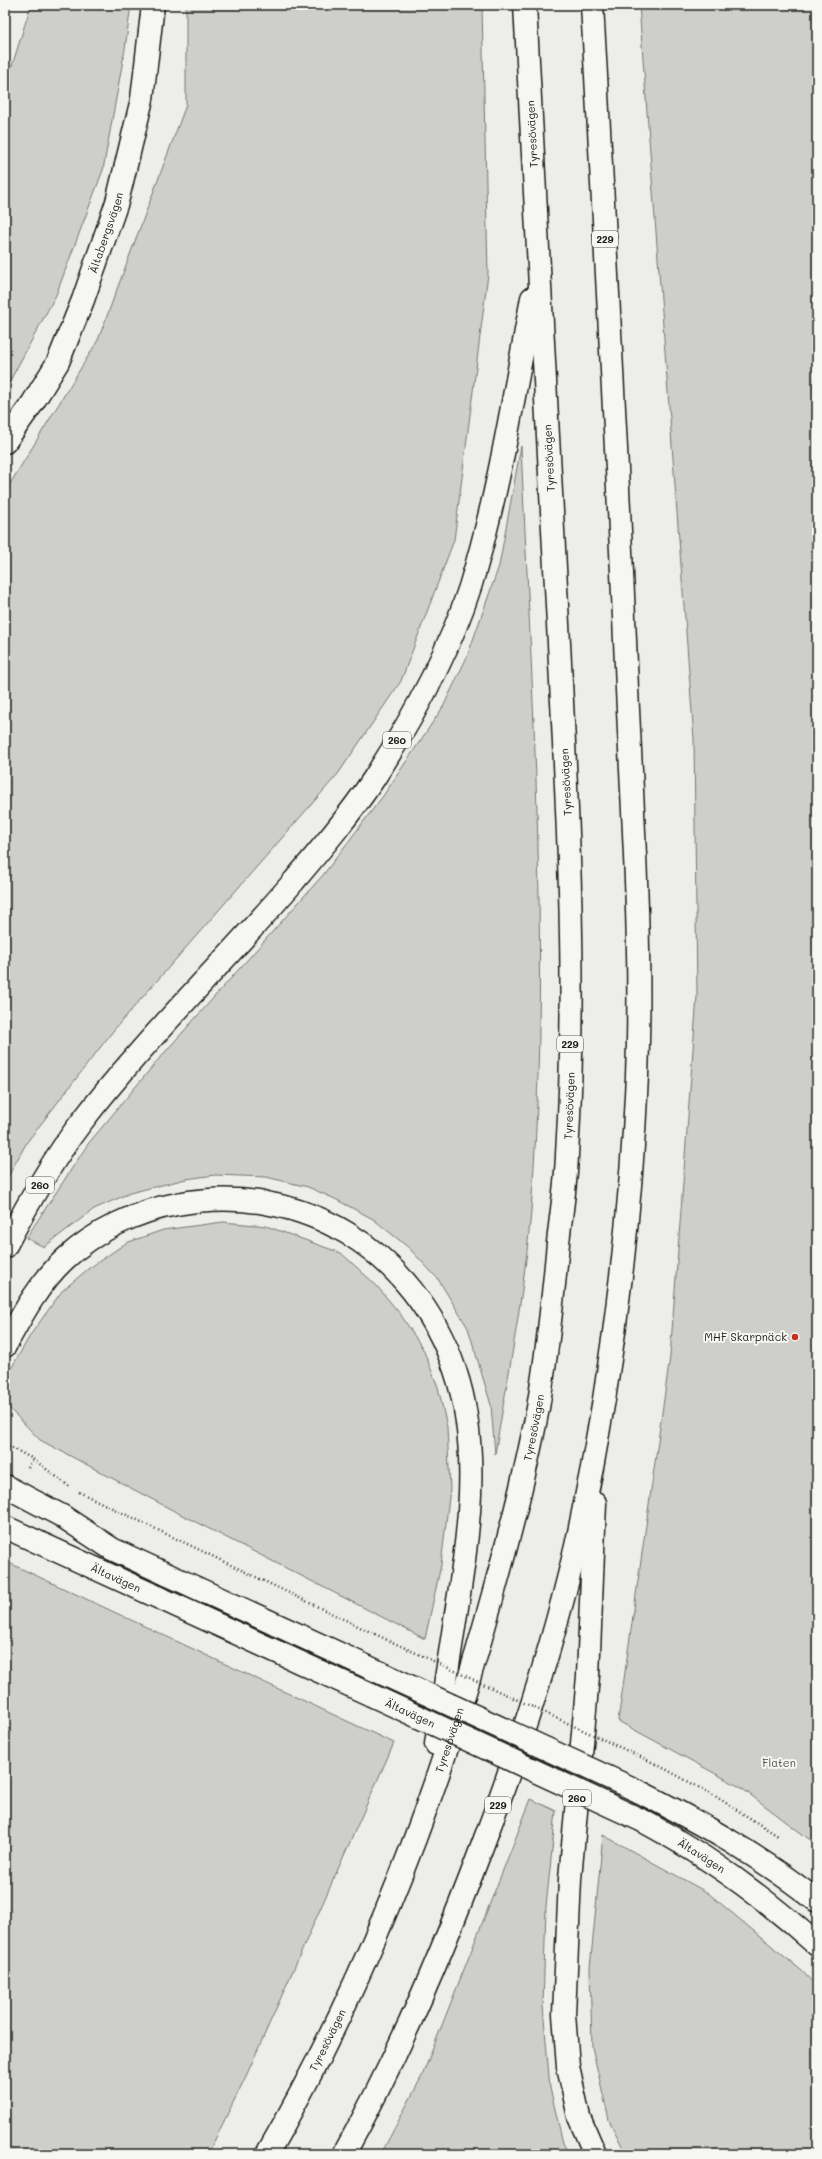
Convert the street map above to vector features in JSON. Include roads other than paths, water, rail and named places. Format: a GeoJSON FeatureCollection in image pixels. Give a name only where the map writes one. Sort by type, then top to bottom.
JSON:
{"type":"FeatureCollection","features":[{"type":"Feature","properties":{"kind":"main road","name":"Ältabergsvägen"},"geometry":{"type":"LineString","coordinates":[[5,442],[32,404],[58,362],[83,300],[117,202],[142,99],[153,5]]}},
{"type":"Feature","properties":{"kind":"main road","name":"Tyresövägen"},"geometry":{"type":"LineString","coordinates":[[266,2154],[321,2052],[372,1945],[426,1808],[452,1734],[479,1648],[508,1541],[537,1410],[553,1296],[567,1157],[572,959],[567,795],[525,5]]}},
{"type":"Feature","properties":{"kind":"main road","name":"229"},"geometry":{"type":"LineString","coordinates":[[344,2154],[367,2113],[411,2023],[451,1929],[512,1767],[557,1621],[575,1548],[598,1437],[610,1362],[627,1212],[637,1074],[638,945],[618,472],[592,5]]}},
{"type":"Feature","properties":{"kind":"main road","name":"260"},"geometry":{"type":"LineString","coordinates":[[5,1247],[47,1172],[79,1125],[119,1077],[331,838],[372,781],[419,704],[445,650],[470,588],[493,500],[539,264]]}},
{"type":"Feature","properties":{"kind":"main road"},"geometry":{"type":"LineString","coordinates":[[5,1346],[41,1285],[65,1258],[95,1237],[128,1218],[162,1207],[204,1199],[250,1199],[294,1208],[335,1225],[364,1243],[392,1268],[420,1300],[442,1335],[455,1372],[466,1416],[471,1458],[468,1525],[460,1589],[426,1808]]}},
{"type":"Feature","properties":{"kind":"main road","name":"260"},"geometry":{"type":"LineString","coordinates":[[595,2154],[577,2110],[568,2067],[564,2014],[570,1879],[588,1676],[598,1437]]}},
{"type":"Feature","properties":{"kind":"main road"},"geometry":{"type":"LineString","coordinates":[[5,1486],[62,1516],[112,1549],[638,1792],[702,1824],[765,1863],[817,1901]]}},
{"type":"Feature","properties":{"kind":"main road","name":"Ältavägen"},"geometry":{"type":"LineString","coordinates":[[5,1527],[371,1695],[643,1822],[688,1845],[738,1879],[817,1944]]}},
{"type":"Feature","properties":{"kind":"place","name":"MHF Skarpnäck"},"geometry":{"type":"Point","coordinates":[795,1337]}},
{"type":"Feature","properties":{"kind":"park label","name":"Flaten"},"geometry":{"type":"Point","coordinates":[779,1763]}}]}
